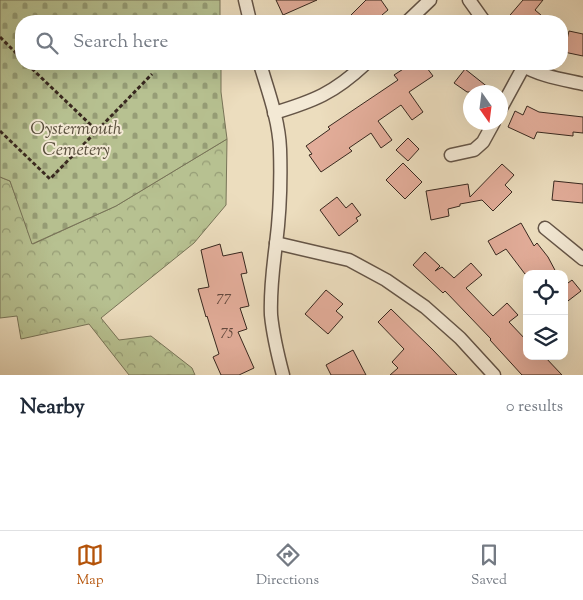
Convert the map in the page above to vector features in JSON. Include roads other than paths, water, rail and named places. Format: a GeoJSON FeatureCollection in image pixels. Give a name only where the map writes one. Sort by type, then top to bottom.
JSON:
{"type":"FeatureCollection","features":[{"type":"Feature","properties":{"kind":"street"},"geometry":{"type":"LineString","coordinates":[[245,0],[249,15]]}},
{"type":"Feature","properties":{"kind":"street"},"geometry":{"type":"LineString","coordinates":[[414,15],[430,0]]}},
{"type":"Feature","properties":{"kind":"street"},"geometry":{"type":"LineString","coordinates":[[468,0],[479,15]]}},
{"type":"Feature","properties":{"kind":"street"},"geometry":{"type":"LineString","coordinates":[[262,70],[274,112],[280,147],[276,243],[273,262],[272,316],[276,347],[283,375]]}},
{"type":"Feature","properties":{"kind":"street"},"geometry":{"type":"LineString","coordinates":[[274,112],[302,104],[329,93],[358,70]]}},
{"type":"Feature","properties":{"kind":"street"},"geometry":{"type":"LineString","coordinates":[[508,94],[520,70]]}},
{"type":"Feature","properties":{"kind":"street"},"geometry":{"type":"LineString","coordinates":[[533,70],[546,76],[583,84]]}},
{"type":"Feature","properties":{"kind":"street"},"geometry":{"type":"LineString","coordinates":[[451,155],[474,150],[483,142],[490,130]]}},
{"type":"Feature","properties":{"kind":"street"},"geometry":{"type":"LineString","coordinates":[[545,228],[583,259]]}},
{"type":"Feature","properties":{"kind":"street"},"geometry":{"type":"LineString","coordinates":[[276,243],[349,260],[386,280],[432,313],[460,338],[494,375]]}},
{"type":"Feature","properties":{"kind":"park label","name":"Oystermouth Cemetery"},"geometry":{"type":"Point","coordinates":[76,140]}}]}
